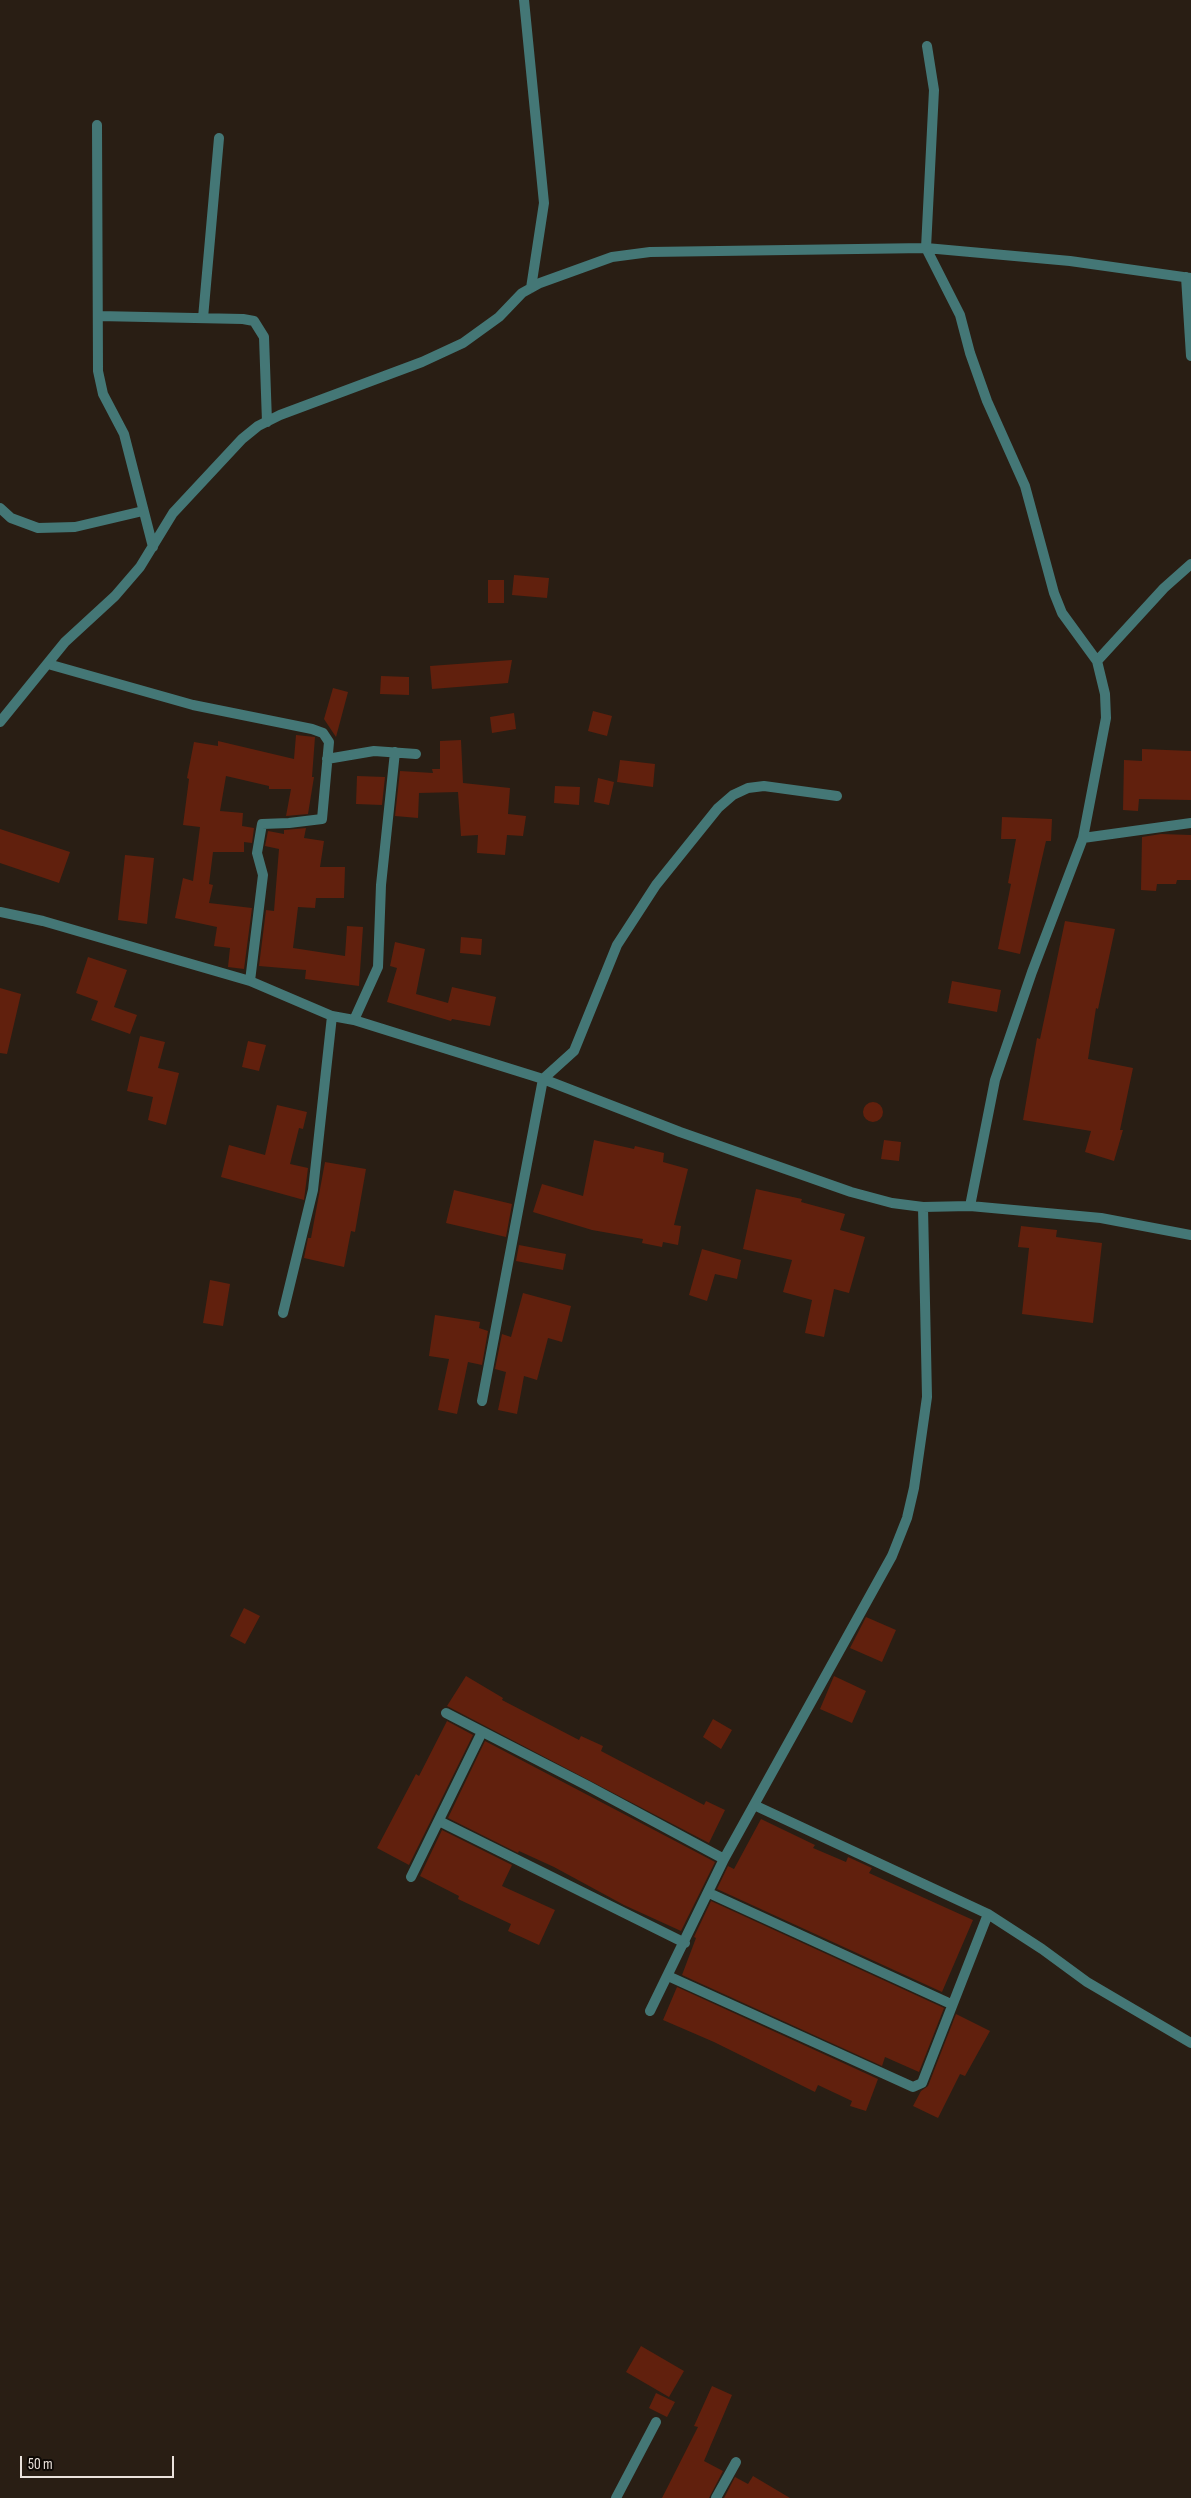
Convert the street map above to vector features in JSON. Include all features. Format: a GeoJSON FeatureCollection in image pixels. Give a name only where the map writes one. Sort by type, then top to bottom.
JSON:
{"type":"FeatureCollection","features":[{"type":"Feature","properties":{"kind":"street"},"geometry":{"type":"LineString","coordinates":[[524,0],[544,203],[531,288]]}},
{"type":"Feature","properties":{"kind":"street"},"geometry":{"type":"LineString","coordinates":[[927,46],[934,90],[926,248],[960,315],[970,353],[987,400],[1025,486],[1054,593],[1062,613],[1097,661],[1105,694],[1106,718],[1082,838],[1032,972],[995,1080],[970,1206]]}},
{"type":"Feature","properties":{"kind":"street"},"geometry":{"type":"LineString","coordinates":[[97,124],[98,371],[103,394],[124,434],[153,547]]}},
{"type":"Feature","properties":{"kind":"street"},"geometry":{"type":"LineString","coordinates":[[203,318],[219,138]]}},
{"type":"Feature","properties":{"kind":"street"},"geometry":{"type":"LineString","coordinates":[[0,722],[21,693],[65,642],[115,596],[153,547],[173,513],[242,439],[267,422],[312,402],[422,362],[463,343],[499,317],[522,293],[612,257],[650,252],[926,248],[1070,261],[1189,277],[1191,356]]}},
{"type":"Feature","properties":{"kind":"street"},"geometry":{"type":"LineString","coordinates":[[98,316],[243,319],[254,321],[260,327],[264,337],[267,422]]}},
{"type":"Feature","properties":{"kind":"street"},"geometry":{"type":"LineString","coordinates":[[0,508],[11,518],[38,528],[75,527],[143,511]]}},
{"type":"Feature","properties":{"kind":"street"},"geometry":{"type":"LineString","coordinates":[[1097,661],[1164,588],[1191,564]]}},
{"type":"Feature","properties":{"kind":"street"},"geometry":{"type":"LineString","coordinates":[[48,664],[193,705],[312,729],[323,733],[329,742],[330,751],[327,759],[322,819],[262,824],[257,853],[263,875],[250,981]]}},
{"type":"Feature","properties":{"kind":"street"},"geometry":{"type":"LineString","coordinates":[[327,759],[374,751],[416,754]]}},
{"type":"Feature","properties":{"kind":"street"},"geometry":{"type":"LineString","coordinates":[[354,1020],[378,967],[381,885],[395,752]]}},
{"type":"Feature","properties":{"kind":"street"},"geometry":{"type":"LineString","coordinates":[[482,1401],[543,1079],[574,1051],[617,945],[656,885],[718,808],[732,795],[748,788],[764,786],[837,796]]}},
{"type":"Feature","properties":{"kind":"street"},"geometry":{"type":"LineString","coordinates":[[1082,838],[1191,823]]}},
{"type":"Feature","properties":{"kind":"street"},"geometry":{"type":"LineString","coordinates":[[0,912],[43,921],[250,981],[332,1016],[354,1020],[543,1079],[680,1132],[851,1192],[892,1203],[924,1207],[970,1206],[1101,1218],[1191,1235]]}},
{"type":"Feature","properties":{"kind":"street"},"geometry":{"type":"LineString","coordinates":[[283,1314],[313,1190],[332,1016]]}},
{"type":"Feature","properties":{"kind":"street"},"geometry":{"type":"LineString","coordinates":[[650,2010],[685,1943],[724,1860],[892,1556],[907,1518],[914,1488],[927,1397],[924,1207]]}},
{"type":"Feature","properties":{"kind":"street"},"geometry":{"type":"LineString","coordinates":[[446,1713],[588,1786],[724,1860]]}},
{"type":"Feature","properties":{"kind":"street"},"geometry":{"type":"LineString","coordinates":[[412,1877],[482,1732]]}},
{"type":"Feature","properties":{"kind":"street"},"geometry":{"type":"LineString","coordinates":[[754,1805],[988,1914],[1042,1949],[1087,1982],[1191,2043]]}},
{"type":"Feature","properties":{"kind":"street"},"geometry":{"type":"LineString","coordinates":[[438,1821],[685,1943]]}},
{"type":"Feature","properties":{"kind":"street"},"geometry":{"type":"LineString","coordinates":[[709,1893],[951,2004]]}},
{"type":"Feature","properties":{"kind":"street"},"geometry":{"type":"LineString","coordinates":[[668,1976],[913,2087],[922,2083],[951,2004],[988,1914]]}},
{"type":"Feature","properties":{"kind":"street"},"geometry":{"type":"LineString","coordinates":[[616,2498],[656,2422]]}},
{"type":"Feature","properties":{"kind":"street"},"geometry":{"type":"LineString","coordinates":[[716,2498],[736,2462]]}},
{"type":"Feature","properties":{"kind":"building"},"geometry":{"type":"Polygon","coordinates":[[[514,575],[549,578],[547,598],[512,595],[514,575]]]}},
{"type":"Feature","properties":{"kind":"building"},"geometry":{"type":"Polygon","coordinates":[[[488,580],[504,580],[504,603],[488,603],[488,580]]]}},
{"type":"Feature","properties":{"kind":"building"},"geometry":{"type":"Polygon","coordinates":[[[512,660],[508,683],[432,689],[430,666],[512,660]]]}},
{"type":"Feature","properties":{"kind":"building"},"geometry":{"type":"Polygon","coordinates":[[[381,676],[409,677],[409,695],[380,694],[381,676]]]}},
{"type":"Feature","properties":{"kind":"building"},"geometry":{"type":"Polygon","coordinates":[[[333,688],[348,692],[336,737],[324,719],[333,688]]]}},
{"type":"Feature","properties":{"kind":"building"},"geometry":{"type":"Polygon","coordinates":[[[593,711],[612,716],[607,736],[588,731],[593,711]]]}},
{"type":"Feature","properties":{"kind":"building"},"geometry":{"type":"Polygon","coordinates":[[[514,713],[516,729],[492,733],[490,717],[514,713]]]}},
{"type":"Feature","properties":{"kind":"building"},"geometry":{"type":"Polygon","coordinates":[[[296,735],[315,737],[312,777],[314,777],[308,814],[286,816],[291,789],[269,789],[269,786],[226,776],[220,811],[243,813],[242,826],[254,828],[252,843],[244,842],[244,852],[213,852],[209,884],[213,885],[209,903],[252,908],[244,969],[228,967],[230,948],[214,946],[217,927],[175,918],[183,878],[193,881],[200,827],[183,825],[189,779],[187,778],[194,742],[218,746],[218,741],[294,759],[296,735]]]}},
{"type":"Feature","properties":{"kind":"building"},"geometry":{"type":"Polygon","coordinates":[[[461,740],[463,783],[510,788],[508,814],[526,816],[523,836],[507,835],[505,855],[477,853],[478,835],[461,836],[458,792],[419,793],[418,818],[395,816],[400,771],[433,773],[432,769],[440,769],[440,741],[461,740]]]}},
{"type":"Feature","properties":{"kind":"building"},"geometry":{"type":"Polygon","coordinates":[[[1142,749],[1191,751],[1191,800],[1139,799],[1138,811],[1123,810],[1124,760],[1142,761],[1142,749]]]}},
{"type":"Feature","properties":{"kind":"building"},"geometry":{"type":"Polygon","coordinates":[[[620,760],[655,764],[653,787],[617,782],[620,760]]]}},
{"type":"Feature","properties":{"kind":"building"},"geometry":{"type":"Polygon","coordinates":[[[357,776],[385,777],[382,805],[356,804],[357,776]]]}},
{"type":"Feature","properties":{"kind":"building"},"geometry":{"type":"Polygon","coordinates":[[[598,778],[614,782],[609,805],[594,802],[598,778]]]}},
{"type":"Feature","properties":{"kind":"building"},"geometry":{"type":"Polygon","coordinates":[[[555,786],[580,787],[579,805],[554,803],[555,786]]]}},
{"type":"Feature","properties":{"kind":"building"},"geometry":{"type":"Polygon","coordinates":[[[1002,817],[1052,819],[1051,841],[1046,841],[1020,954],[998,949],[1011,884],[1008,883],[1016,839],[1001,839],[1002,817]]]}},
{"type":"Feature","properties":{"kind":"building"},"geometry":{"type":"Polygon","coordinates":[[[306,828],[304,838],[324,841],[320,867],[345,867],[344,898],[316,898],[315,908],[298,907],[293,948],[345,956],[347,926],[363,927],[359,986],[305,979],[306,970],[259,966],[266,910],[274,911],[279,849],[265,846],[268,831],[284,834],[284,830],[306,828]]]}},
{"type":"Feature","properties":{"kind":"building"},"geometry":{"type":"Polygon","coordinates":[[[0,829],[70,852],[59,883],[0,863],[0,829]]]}},
{"type":"Feature","properties":{"kind":"building"},"geometry":{"type":"Polygon","coordinates":[[[1161,834],[1191,835],[1191,880],[1177,880],[1176,884],[1157,884],[1156,891],[1141,890],[1142,837],[1161,834]]]}},
{"type":"Feature","properties":{"kind":"building"},"geometry":{"type":"Polygon","coordinates":[[[125,855],[154,858],[147,924],[118,920],[125,855]]]}},
{"type":"Feature","properties":{"kind":"building"},"geometry":{"type":"Polygon","coordinates":[[[1065,921],[1115,929],[1098,1009],[1096,1008],[1088,1059],[1133,1068],[1120,1130],[1123,1130],[1114,1161],[1085,1152],[1091,1131],[1023,1120],[1037,1038],[1040,1039],[1065,921]]]}},
{"type":"Feature","properties":{"kind":"building"},"geometry":{"type":"Polygon","coordinates":[[[461,937],[482,939],[481,955],[460,953],[461,937]]]}},
{"type":"Feature","properties":{"kind":"building"},"geometry":{"type":"Polygon","coordinates":[[[395,942],[425,949],[416,994],[448,1003],[452,987],[496,997],[490,1026],[452,1019],[451,1021],[387,1002],[397,968],[390,966],[395,942]]]}},
{"type":"Feature","properties":{"kind":"building"},"geometry":{"type":"Polygon","coordinates":[[[88,957],[127,970],[114,1007],[137,1015],[130,1034],[91,1020],[98,1001],[76,993],[88,957]]]}},
{"type":"Feature","properties":{"kind":"building"},"geometry":{"type":"Polygon","coordinates":[[[952,981],[1001,990],[997,1012],[948,1003],[952,981]]]}},
{"type":"Feature","properties":{"kind":"building"},"geometry":{"type":"Polygon","coordinates":[[[0,988],[21,994],[7,1054],[0,1053],[0,988]]]}},
{"type":"Feature","properties":{"kind":"building"},"geometry":{"type":"Polygon","coordinates":[[[140,1036],[165,1042],[158,1068],[179,1073],[166,1125],[148,1120],[153,1097],[127,1091],[140,1036]]]}},
{"type":"Feature","properties":{"kind":"building"},"geometry":{"type":"Polygon","coordinates":[[[248,1041],[266,1045],[259,1071],[242,1067],[248,1041]]]}},
{"type":"Feature","properties":{"kind":"building"},"geometry":{"type":"Polygon","coordinates":[[[873,1102],[880,1105],[883,1112],[880,1119],[873,1122],[866,1119],[863,1112],[866,1105],[873,1102]]]}},
{"type":"Feature","properties":{"kind":"building"},"geometry":{"type":"Polygon","coordinates":[[[277,1105],[307,1112],[303,1129],[299,1128],[290,1164],[308,1168],[304,1200],[221,1177],[229,1145],[265,1155],[277,1105]]]}},
{"type":"Feature","properties":{"kind":"building"},"geometry":{"type":"Polygon","coordinates":[[[594,1140],[634,1149],[635,1146],[664,1153],[663,1162],[688,1169],[674,1225],[681,1226],[678,1245],[663,1242],[662,1247],[642,1243],[643,1239],[592,1230],[533,1212],[542,1184],[583,1196],[594,1140]]]}},
{"type":"Feature","properties":{"kind":"building"},"geometry":{"type":"Polygon","coordinates":[[[884,1140],[901,1142],[899,1161],[881,1159],[884,1140]]]}},
{"type":"Feature","properties":{"kind":"building"},"geometry":{"type":"Polygon","coordinates":[[[325,1162],[366,1169],[355,1232],[351,1231],[344,1267],[304,1258],[308,1238],[311,1238],[325,1162]]]}},
{"type":"Feature","properties":{"kind":"building"},"geometry":{"type":"Polygon","coordinates":[[[756,1189],[802,1199],[801,1202],[845,1214],[840,1230],[865,1237],[849,1293],[834,1289],[824,1337],[805,1333],[812,1300],[783,1292],[792,1260],[743,1249],[756,1189]]]}},
{"type":"Feature","properties":{"kind":"building"},"geometry":{"type":"Polygon","coordinates":[[[454,1190],[512,1204],[506,1237],[446,1223],[454,1190]]]}},
{"type":"Feature","properties":{"kind":"building"},"geometry":{"type":"Polygon","coordinates":[[[1021,1226],[1057,1230],[1056,1237],[1102,1243],[1093,1323],[1022,1314],[1029,1248],[1018,1247],[1021,1226]]]}},
{"type":"Feature","properties":{"kind":"building"},"geometry":{"type":"Polygon","coordinates":[[[519,1245],[566,1254],[563,1270],[516,1261],[519,1245]]]}},
{"type":"Feature","properties":{"kind":"building"},"geometry":{"type":"Polygon","coordinates":[[[702,1249],[741,1260],[737,1279],[715,1274],[707,1301],[689,1295],[702,1249]]]}},
{"type":"Feature","properties":{"kind":"building"},"geometry":{"type":"Polygon","coordinates":[[[210,1280],[230,1284],[223,1326],[203,1323],[210,1280]]]}},
{"type":"Feature","properties":{"kind":"building"},"geometry":{"type":"Polygon","coordinates":[[[523,1293],[571,1306],[562,1342],[548,1338],[537,1380],[524,1376],[517,1414],[498,1410],[506,1372],[495,1369],[502,1334],[511,1337],[523,1293]]]}},
{"type":"Feature","properties":{"kind":"building"},"geometry":{"type":"Polygon","coordinates":[[[435,1315],[480,1322],[479,1328],[488,1331],[482,1365],[468,1362],[457,1414],[438,1410],[449,1359],[429,1356],[435,1315]]]}},
{"type":"Feature","properties":{"kind":"building"},"geometry":{"type":"Polygon","coordinates":[[[244,1608],[260,1616],[245,1644],[230,1636],[244,1608]]]}},
{"type":"Feature","properties":{"kind":"building"},"geometry":{"type":"Polygon","coordinates":[[[866,1617],[896,1630],[882,1662],[850,1648],[866,1617]]]}},
{"type":"Feature","properties":{"kind":"building"},"geometry":{"type":"Polygon","coordinates":[[[466,1676],[503,1698],[502,1700],[579,1740],[581,1736],[603,1746],[601,1751],[704,1805],[706,1801],[725,1810],[709,1843],[447,1706],[466,1676]]]}},
{"type":"Feature","properties":{"kind":"building"},"geometry":{"type":"Polygon","coordinates":[[[834,1676],[866,1691],[852,1723],[820,1709],[834,1676]]]}},
{"type":"Feature","properties":{"kind":"building"},"geometry":{"type":"Polygon","coordinates":[[[713,1719],[732,1730],[721,1749],[703,1737],[713,1719]]]}},
{"type":"Feature","properties":{"kind":"building"},"geometry":{"type":"Polygon","coordinates":[[[447,1721],[473,1735],[409,1865],[377,1848],[416,1774],[419,1776],[447,1721]]]}},
{"type":"Feature","properties":{"kind":"building"},"geometry":{"type":"Polygon","coordinates":[[[485,1741],[715,1862],[681,1931],[624,1905],[554,1867],[519,1851],[518,1853],[448,1818],[485,1741]]]}},
{"type":"Feature","properties":{"kind":"building"},"geometry":{"type":"Polygon","coordinates":[[[761,1819],[815,1845],[813,1848],[846,1862],[848,1857],[872,1868],[869,1873],[973,1920],[942,1992],[717,1889],[728,1866],[734,1869],[761,1819]]]}},
{"type":"Feature","properties":{"kind":"building"},"geometry":{"type":"Polygon","coordinates":[[[442,1830],[512,1865],[502,1886],[555,1910],[539,1945],[508,1931],[511,1924],[458,1899],[459,1896],[420,1876],[442,1830]]]}},
{"type":"Feature","properties":{"kind":"building"},"geometry":{"type":"Polygon","coordinates":[[[711,1901],[944,2008],[919,2072],[885,2057],[882,2066],[682,1975],[696,1938],[694,1937],[711,1901]]]}},
{"type":"Feature","properties":{"kind":"building"},"geometry":{"type":"Polygon","coordinates":[[[677,1987],[878,2079],[866,2111],[850,2106],[852,2101],[818,2085],[815,2092],[714,2042],[663,2020],[677,1987]]]}},
{"type":"Feature","properties":{"kind":"building"},"geometry":{"type":"Polygon","coordinates":[[[956,2014],[990,2031],[965,2076],[960,2074],[938,2118],[913,2106],[921,2091],[928,2086],[956,2014]]]}},
{"type":"Feature","properties":{"kind":"building"},"geometry":{"type":"Polygon","coordinates":[[[641,2346],[684,2371],[669,2397],[626,2372],[641,2346]]]}},
{"type":"Feature","properties":{"kind":"building"},"geometry":{"type":"Polygon","coordinates":[[[712,2386],[732,2395],[704,2461],[723,2471],[709,2498],[662,2498],[698,2427],[694,2426],[712,2386]]]}},
{"type":"Feature","properties":{"kind":"building"},"geometry":{"type":"Polygon","coordinates":[[[656,2393],[675,2402],[667,2417],[649,2408],[656,2393]]]}},
{"type":"Feature","properties":{"kind":"building"},"geometry":{"type":"Polygon","coordinates":[[[753,2476],[790,2498],[724,2498],[735,2477],[748,2484],[753,2476]]]}}]}
